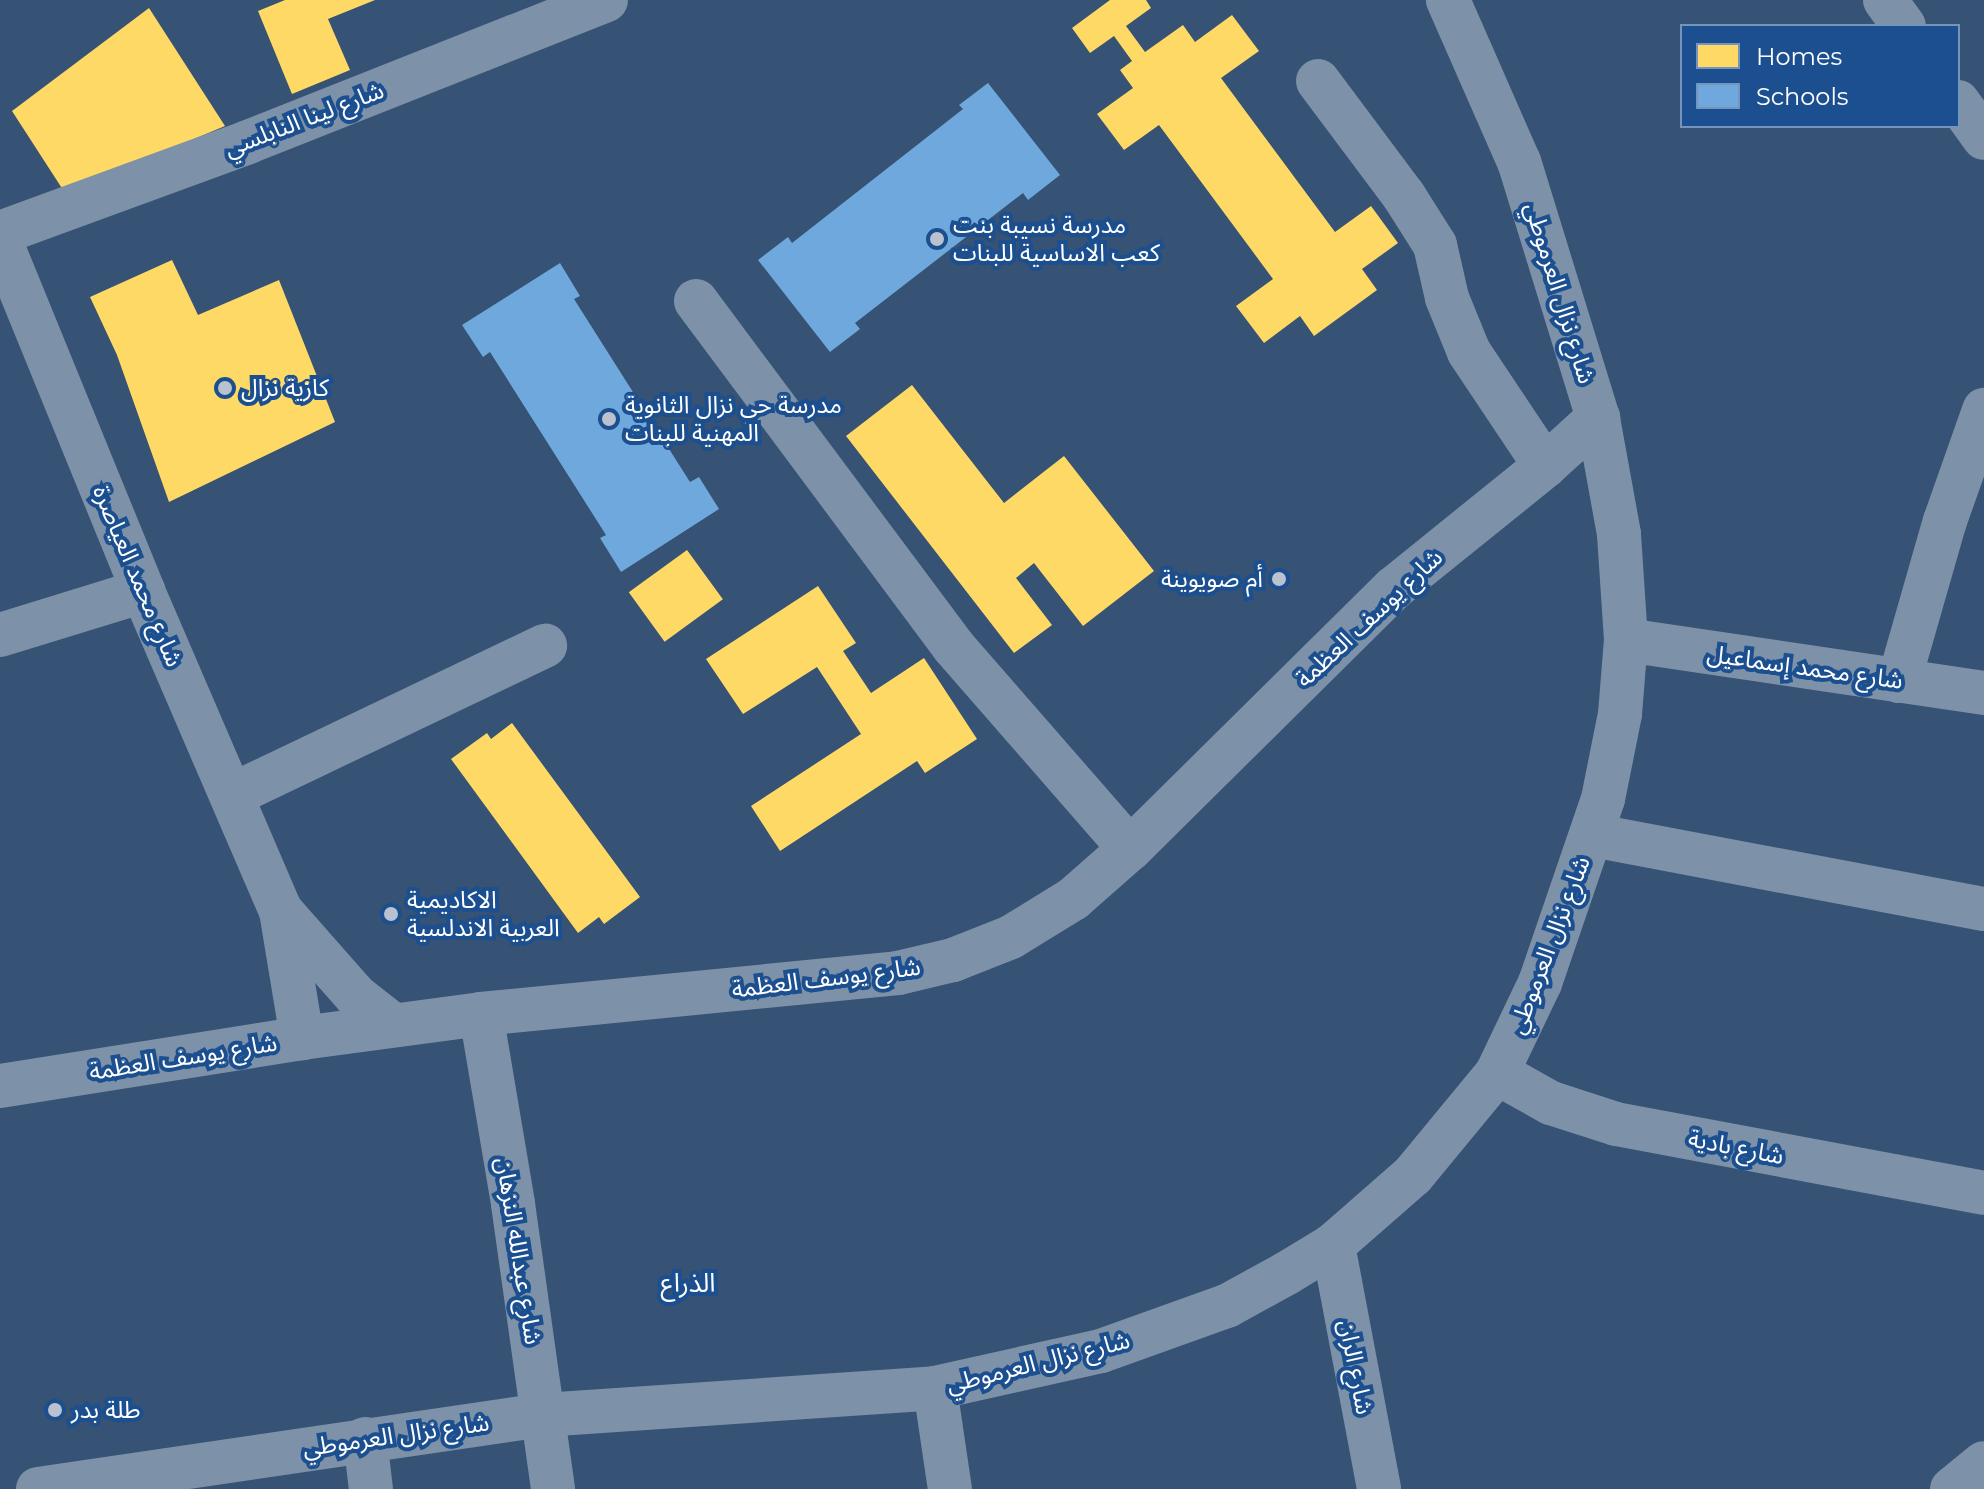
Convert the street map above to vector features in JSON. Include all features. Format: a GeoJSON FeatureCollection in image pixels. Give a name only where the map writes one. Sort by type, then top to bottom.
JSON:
{"type":"FeatureCollection","features":[{"type":"Feature","properties":{"kind":"street","name":"شارع لينا النابلسي"},"geometry":{"type":"LineString","coordinates":[[0,233],[248,142],[606,0]]}},
{"type":"Feature","properties":{"kind":"street","name":"شارع نزال العرموطي"},"geometry":{"type":"LineString","coordinates":[[38,1489],[543,1415],[935,1388],[1115,1346],[1227,1306],[1333,1245],[1413,1175],[1497,1073],[1540,983],[1603,799],[1620,714],[1626,640],[1619,534],[1598,418],[1519,162],[1448,0]]}},
{"type":"Feature","properties":{"kind":"street"},"geometry":{"type":"LineString","coordinates":[[1885,0],[1903,24]]}},
{"type":"Feature","properties":{"kind":"street"},"geometry":{"type":"LineString","coordinates":[[1318,81],[1404,196],[1435,245],[1447,298],[1469,352],[1545,466]]}},
{"type":"Feature","properties":{"kind":"street"},"geometry":{"type":"LineString","coordinates":[[1960,105],[1984,138]]}},
{"type":"Feature","properties":{"kind":"street","name":"شارع محمد العياصرة"},"geometry":{"type":"LineString","coordinates":[[0,240],[143,591],[281,911],[302,1038]]}},
{"type":"Feature","properties":{"kind":"street"},"geometry":{"type":"LineString","coordinates":[[696,301],[953,646],[1130,849]]}},
{"type":"Feature","properties":{"kind":"street"},"geometry":{"type":"LineString","coordinates":[[1899,681],[1945,521],[1984,410]]}},
{"type":"Feature","properties":{"kind":"street","name":"شارع يوسف العظمة"},"geometry":{"type":"LineString","coordinates":[[0,1086],[393,1025],[898,973],[953,960],[1011,937],[1073,899],[1130,849],[1394,588],[1545,466],[1598,418]]}},
{"type":"Feature","properties":{"kind":"street"},"geometry":{"type":"LineString","coordinates":[[0,635],[143,591]]}},
{"type":"Feature","properties":{"kind":"street","name":"شارع محمد إسماعيل"},"geometry":{"type":"LineString","coordinates":[[1626,640],[1984,693]]}},
{"type":"Feature","properties":{"kind":"street"},"geometry":{"type":"LineString","coordinates":[[232,795],[545,646]]}},
{"type":"Feature","properties":{"kind":"street"},"geometry":{"type":"LineString","coordinates":[[1592,835],[1984,909]]}},
{"type":"Feature","properties":{"kind":"street","name":"شارع محمد العياصرة"},"geometry":{"type":"LineString","coordinates":[[281,911],[356,996],[393,1025]]}},
{"type":"Feature","properties":{"kind":"street","name":"شارع عبدالله النزهان"},"geometry":{"type":"LineString","coordinates":[[481,1014],[553,1489]]}},
{"type":"Feature","properties":{"kind":"street","name":"شارع بادية"},"geometry":{"type":"LineString","coordinates":[[1497,1073],[1551,1103],[1616,1124],[1984,1193]]}},
{"type":"Feature","properties":{"kind":"street","name":"شارع الران"},"geometry":{"type":"LineString","coordinates":[[1333,1245],[1379,1489]]}},
{"type":"Feature","properties":{"kind":"street"},"geometry":{"type":"LineString","coordinates":[[935,1388],[950,1489]]}},
{"type":"Feature","properties":{"kind":"street"},"geometry":{"type":"LineString","coordinates":[[365,1439],[371,1489]]}},
{"type":"Feature","properties":{"kind":"street"},"geometry":{"type":"LineString","coordinates":[[1952,1489],[1984,1463]]}},
{"type":"Feature","properties":{"kind":"building: Homes"},"geometry":{"type":"Polygon","coordinates":[[[285,0],[375,0],[328,19],[350,70],[292,94],[258,11],[285,0]]]}},
{"type":"Feature","properties":{"kind":"building: Homes"},"geometry":{"type":"Polygon","coordinates":[[[1110,0],[1146,0],[1151,8],[1126,26],[1145,52],[1183,25],[1195,42],[1232,15],[1259,51],[1221,78],[1335,232],[1371,206],[1398,243],[1362,269],[1377,290],[1314,336],[1300,316],[1264,343],[1236,306],[1273,279],[1159,125],[1124,150],[1097,114],[1133,88],[1120,70],[1132,61],[1114,36],[1090,53],[1072,28],[1110,0]]]}},
{"type":"Feature","properties":{"kind":"building: Homes"},"geometry":{"type":"Polygon","coordinates":[[[149,8],[225,126],[65,193],[12,111],[149,8]]]}},
{"type":"Feature","properties":{"kind":"building: Homes","name":"كازية نزال"},"geometry":{"type":"Polygon","coordinates":[[[172,260],[198,315],[279,280],[335,422],[169,502],[117,355],[90,297],[172,260]]]}},
{"type":"Feature","properties":{"kind":"building: Homes"},"geometry":{"type":"Polygon","coordinates":[[[912,385],[1004,503],[1064,456],[1154,571],[1083,626],[1034,563],[1016,578],[1052,625],[1014,653],[846,436],[912,385]]]}},
{"type":"Feature","properties":{"kind":"building: Homes"},"geometry":{"type":"Polygon","coordinates":[[[687,550],[723,599],[665,642],[629,592],[687,550]]]}},
{"type":"Feature","properties":{"kind":"building: Homes"},"geometry":{"type":"Polygon","coordinates":[[[818,586],[856,643],[843,651],[871,693],[924,658],[977,739],[925,773],[917,761],[780,851],[751,806],[861,734],[817,667],[743,714],[706,659],[818,586]]]}},
{"type":"Feature","properties":{"kind":"building: Homes"},"geometry":{"type":"Polygon","coordinates":[[[512,723],[640,897],[604,924],[599,917],[578,933],[451,759],[487,733],[491,739],[512,723]]]}},
{"type":"Feature","properties":{"kind":"building: Schools"},"geometry":{"type":"Polygon","coordinates":[[[988,83],[1060,175],[1028,200],[1023,193],[855,323],[860,329],[830,352],[758,260],[788,237],[792,243],[963,109],[959,105],[988,83]]]}},
{"type":"Feature","properties":{"kind":"building: Schools"},"geometry":{"type":"Polygon","coordinates":[[[560,263],[580,296],[574,299],[690,482],[699,477],[719,509],[621,572],[600,538],[606,535],[490,352],[483,357],[462,325],[560,263]]]}},
{"type":"Feature","properties":{"kind":"place","name":"مدرسة نسيبة بنت كعب الاساسية للبنات"},"geometry":{"type":"Point","coordinates":[937,239]}},
{"type":"Feature","properties":{"kind":"place","name":"كازية نزال"},"geometry":{"type":"Point","coordinates":[225,388]}},
{"type":"Feature","properties":{"kind":"place","name":"مدرسة حي نزال الثانوية المهنية للبنات"},"geometry":{"type":"Point","coordinates":[609,419]}},
{"type":"Feature","properties":{"kind":"place","name":"أم صويوينة"},"geometry":{"type":"Point","coordinates":[1279,579]}},
{"type":"Feature","properties":{"kind":"place","name":"الاكاديمية العربية الاندلسية"},"geometry":{"type":"Point","coordinates":[391,914]}},
{"type":"Feature","properties":{"kind":"place","name":"طلة بدر"},"geometry":{"type":"Point","coordinates":[55,1410]}},
{"type":"Feature","properties":{"kind":"district","name":"الذراع"},"geometry":{"type":"Point","coordinates":[688,1284]}}]}
